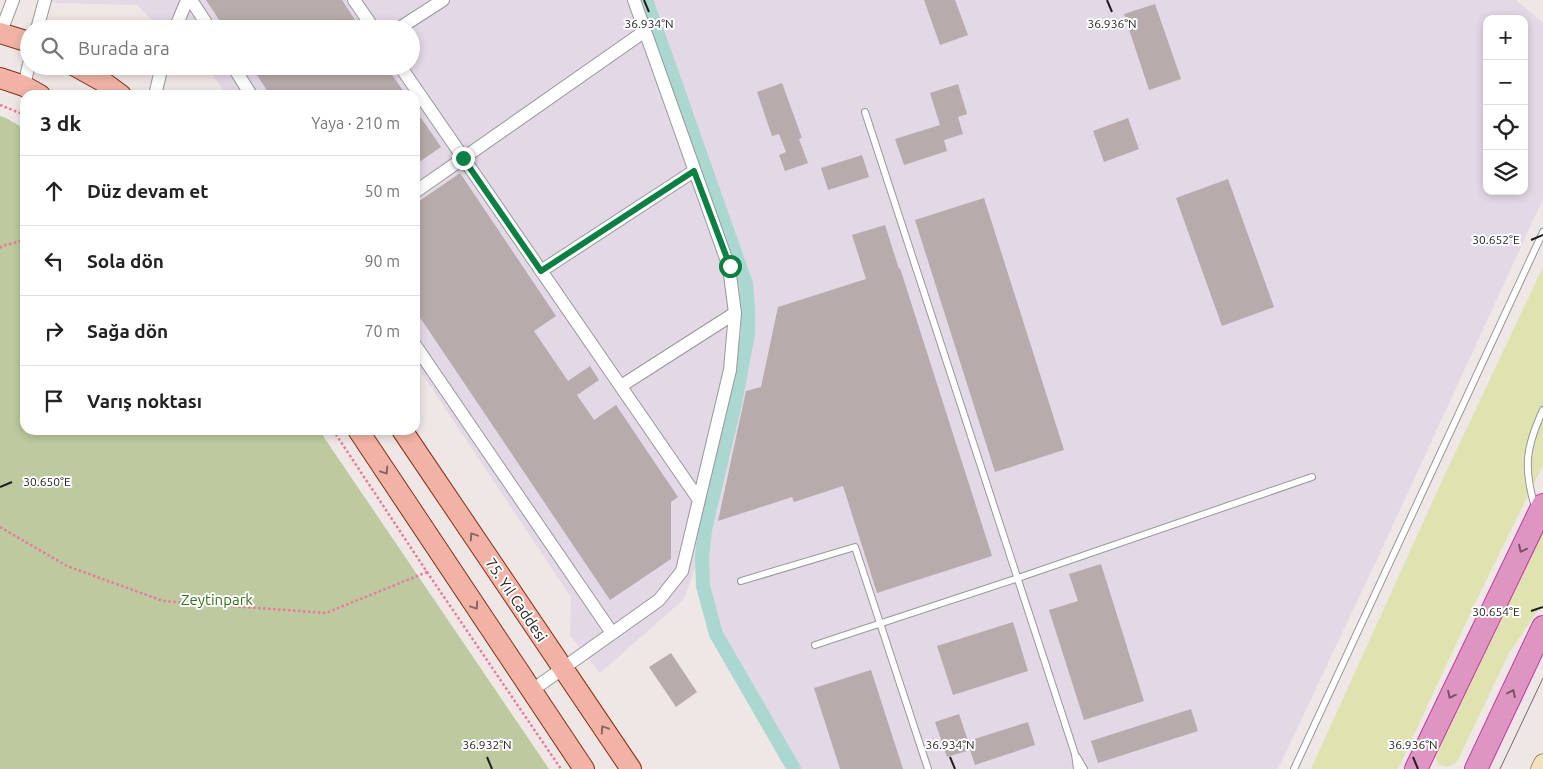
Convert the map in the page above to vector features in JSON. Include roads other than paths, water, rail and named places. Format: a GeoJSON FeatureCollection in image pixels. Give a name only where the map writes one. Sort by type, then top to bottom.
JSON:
{"type":"FeatureCollection","features":[{"type":"Feature","properties":{"kind":"highway"},"geometry":{"type":"LineString","coordinates":[[1416,769],[1540,510]]}},
{"type":"Feature","properties":{"kind":"highway"},"geometry":{"type":"LineString","coordinates":[[1476,769],[1543,627]]}},
{"type":"Feature","properties":{"kind":"highway"},"geometry":{"type":"LineString","coordinates":[[1462,769],[1489,742]]}},
{"type":"Feature","properties":{"kind":"highway"},"geometry":{"type":"LineString","coordinates":[[1428,744],[1429,762],[1432,769]]}},
{"type":"Feature","properties":{"kind":"main road"},"geometry":{"type":"LineString","coordinates":[[0,34],[20,40]]}},
{"type":"Feature","properties":{"kind":"main road"},"geometry":{"type":"LineString","coordinates":[[91,75],[114,90]]}},
{"type":"Feature","properties":{"kind":"main road"},"geometry":{"type":"LineString","coordinates":[[0,78],[30,90]]}},
{"type":"Feature","properties":{"kind":"main road"},"geometry":{"type":"LineString","coordinates":[[361,435],[584,769]]}},
{"type":"Feature","properties":{"kind":"main road","name":"75. Yıl Caddesi"},"geometry":{"type":"LineString","coordinates":[[405,435],[631,769]]}},
{"type":"Feature","properties":{"kind":"street"},"geometry":{"type":"LineString","coordinates":[[0,34],[12,0]]}},
{"type":"Feature","properties":{"kind":"street"},"geometry":{"type":"LineString","coordinates":[[39,20],[45,0]]}},
{"type":"Feature","properties":{"kind":"street"},"geometry":{"type":"LineString","coordinates":[[179,20],[187,0]]}},
{"type":"Feature","properties":{"kind":"street"},"geometry":{"type":"LineString","coordinates":[[191,0],[204,20]]}},
{"type":"Feature","properties":{"kind":"street"},"geometry":{"type":"LineString","coordinates":[[354,0],[368,20]]}},
{"type":"Feature","properties":{"kind":"street"},"geometry":{"type":"LineString","coordinates":[[412,20],[442,0]]}},
{"type":"Feature","properties":{"kind":"street"},"geometry":{"type":"LineString","coordinates":[[531,691],[659,600],[682,571],[730,370],[735,313],[730,266],[694,171],[634,0]]}},
{"type":"Feature","properties":{"kind":"street"},"geometry":{"type":"LineString","coordinates":[[420,188],[644,31]]}},
{"type":"Feature","properties":{"kind":"street"},"geometry":{"type":"LineString","coordinates":[[30,75],[32,90]]}},
{"type":"Feature","properties":{"kind":"street"},"geometry":{"type":"LineString","coordinates":[[156,90],[160,75]]}},
{"type":"Feature","properties":{"kind":"street"},"geometry":{"type":"LineString","coordinates":[[239,75],[249,90]]}},
{"type":"Feature","properties":{"kind":"street"},"geometry":{"type":"LineString","coordinates":[[406,75],[416,90]]}},
{"type":"Feature","properties":{"kind":"street"},"geometry":{"type":"LineString","coordinates":[[420,95],[699,500]]}},
{"type":"Feature","properties":{"kind":"street"},"geometry":{"type":"LineString","coordinates":[[541,271],[694,171]]}},
{"type":"Feature","properties":{"kind":"street"},"geometry":{"type":"LineString","coordinates":[[621,386],[735,313]]}},
{"type":"Feature","properties":{"kind":"street"},"geometry":{"type":"LineString","coordinates":[[420,351],[612,632]]}},
{"type":"Feature","properties":{"kind":"street"},"geometry":{"type":"LineString","coordinates":[[1540,769],[1543,763]]}},
{"type":"Feature","properties":{"kind":"lane"},"geometry":{"type":"LineString","coordinates":[[865,112],[1075,754],[1077,769]]}},
{"type":"Feature","properties":{"kind":"lane"},"geometry":{"type":"LineString","coordinates":[[1294,769],[1543,232]]}},
{"type":"Feature","properties":{"kind":"lane"},"geometry":{"type":"LineString","coordinates":[[1540,510],[1528,485],[1527,460],[1532,434],[1543,410]]}},
{"type":"Feature","properties":{"kind":"lane"},"geometry":{"type":"LineString","coordinates":[[815,645],[1018,578],[1312,477]]}},
{"type":"Feature","properties":{"kind":"lane"},"geometry":{"type":"LineString","coordinates":[[741,581],[855,547],[928,769]]}},
{"type":"Feature","properties":{"kind":"lane"},"geometry":{"type":"LineString","coordinates":[[1075,754],[1084,769]]}},
{"type":"Feature","properties":{"kind":"waterway"},"geometry":{"type":"LineString","coordinates":[[646,0],[746,284],[748,334],[735,403],[705,530],[702,557],[703,586],[716,634],[794,769]]}},
{"type":"Feature","properties":{"kind":"tram line"},"geometry":{"type":"LineString","coordinates":[[1500,769],[1543,678]]}},
{"type":"Feature","properties":{"kind":"park label","name":"Zeytinpark"},"geometry":{"type":"Point","coordinates":[217,600]}}]}
